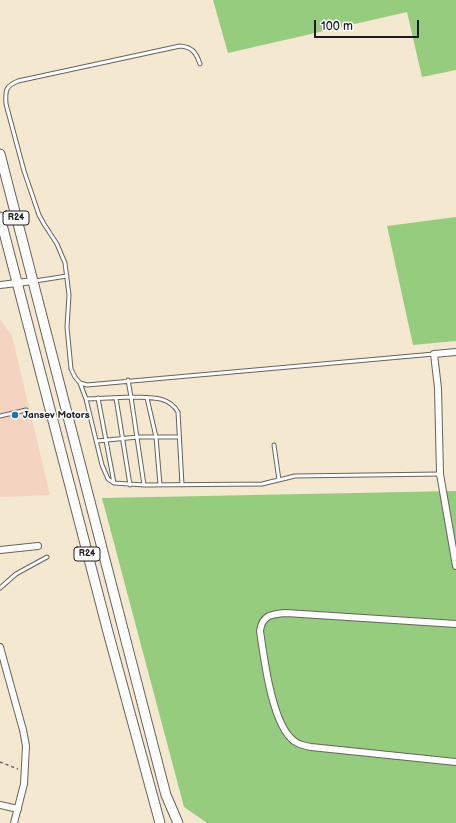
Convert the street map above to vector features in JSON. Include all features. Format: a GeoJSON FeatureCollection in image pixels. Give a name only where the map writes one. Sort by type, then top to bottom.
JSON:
{"type":"FeatureCollection","features":[{"type":"Feature","properties":{"kind":"main road","name":"R24"},"geometry":{"type":"LineString","coordinates":[[0,154],[166,795],[178,823]]}},
{"type":"Feature","properties":{"kind":"main road","name":"R24"},"geometry":{"type":"LineString","coordinates":[[0,217],[110,639],[160,823]]}},
{"type":"Feature","properties":{"kind":"street"},"geometry":{"type":"LineString","coordinates":[[0,285],[33,281]]}},
{"type":"Feature","properties":{"kind":"street"},"geometry":{"type":"LineString","coordinates":[[456,352],[434,354],[438,388],[440,474],[456,566]]}},
{"type":"Feature","properties":{"kind":"street"},"geometry":{"type":"LineString","coordinates":[[0,550],[38,546]]}},
{"type":"Feature","properties":{"kind":"street"},"geometry":{"type":"LineString","coordinates":[[456,624],[278,613],[267,617],[261,624],[260,631],[274,709],[281,726],[293,741],[311,747],[456,762]]}},
{"type":"Feature","properties":{"kind":"street"},"geometry":{"type":"LineString","coordinates":[[0,648],[25,738],[24,784],[14,823]]}},
{"type":"Feature","properties":{"kind":"street"},"geometry":{"type":"LineString","coordinates":[[0,805],[18,809]]}},
{"type":"Feature","properties":{"kind":"lane"},"geometry":{"type":"LineString","coordinates":[[200,64],[192,49],[180,46],[18,81],[10,84],[5,96],[10,121],[27,177],[44,224],[62,252],[69,295],[67,327],[71,369],[80,383],[86,398],[102,465],[108,479],[114,483],[130,485],[262,484],[295,476],[440,474]]}},
{"type":"Feature","properties":{"kind":"lane"},"geometry":{"type":"LineString","coordinates":[[33,281],[67,276]]}},
{"type":"Feature","properties":{"kind":"lane"},"geometry":{"type":"LineString","coordinates":[[80,383],[88,385],[128,380],[434,354]]}},
{"type":"Feature","properties":{"kind":"lane"},"geometry":{"type":"LineString","coordinates":[[128,380],[138,437],[144,485]]}},
{"type":"Feature","properties":{"kind":"lane"},"geometry":{"type":"LineString","coordinates":[[86,398],[131,397],[161,399],[168,401],[174,406],[178,412],[182,485]]}},
{"type":"Feature","properties":{"kind":"lane"},"geometry":{"type":"LineString","coordinates":[[98,398],[114,483]]}},
{"type":"Feature","properties":{"kind":"lane"},"geometry":{"type":"LineString","coordinates":[[116,398],[130,485]]}},
{"type":"Feature","properties":{"kind":"lane"},"geometry":{"type":"LineString","coordinates":[[147,398],[156,437],[160,485]]}},
{"type":"Feature","properties":{"kind":"lane"},"geometry":{"type":"LineString","coordinates":[[0,416],[26,410]]}},
{"type":"Feature","properties":{"kind":"lane"},"geometry":{"type":"LineString","coordinates":[[96,441],[138,437],[179,438]]}},
{"type":"Feature","properties":{"kind":"lane"},"geometry":{"type":"LineString","coordinates":[[274,446],[279,480]]}},
{"type":"Feature","properties":{"kind":"lane"},"geometry":{"type":"LineString","coordinates":[[0,588],[29,565],[47,557]]}},
{"type":"Feature","properties":{"kind":"path"},"geometry":{"type":"LineString","coordinates":[[0,762],[25,772]]}},
{"type":"Feature","properties":{"kind":"shaded area","name":"Jansev Motors"},"geometry":{"type":"Polygon","coordinates":[[[0,319],[12,336],[50,495],[0,497],[0,319]]]}},
{"type":"Feature","properties":{"kind":"green space"},"geometry":{"type":"Polygon","coordinates":[[[213,0],[456,0],[456,70],[422,77],[407,12],[228,53],[213,0]]]}},
{"type":"Feature","properties":{"kind":"green space"},"geometry":{"type":"Polygon","coordinates":[[[456,217],[456,341],[413,345],[387,226],[456,217]]]}},
{"type":"Feature","properties":{"kind":"green space"},"geometry":{"type":"Polygon","coordinates":[[[456,491],[456,823],[207,823],[184,807],[102,498],[456,491]]]}},
{"type":"Feature","properties":{"kind":"place","name":"Jansev Motors"},"geometry":{"type":"Point","coordinates":[15,415]}}]}
